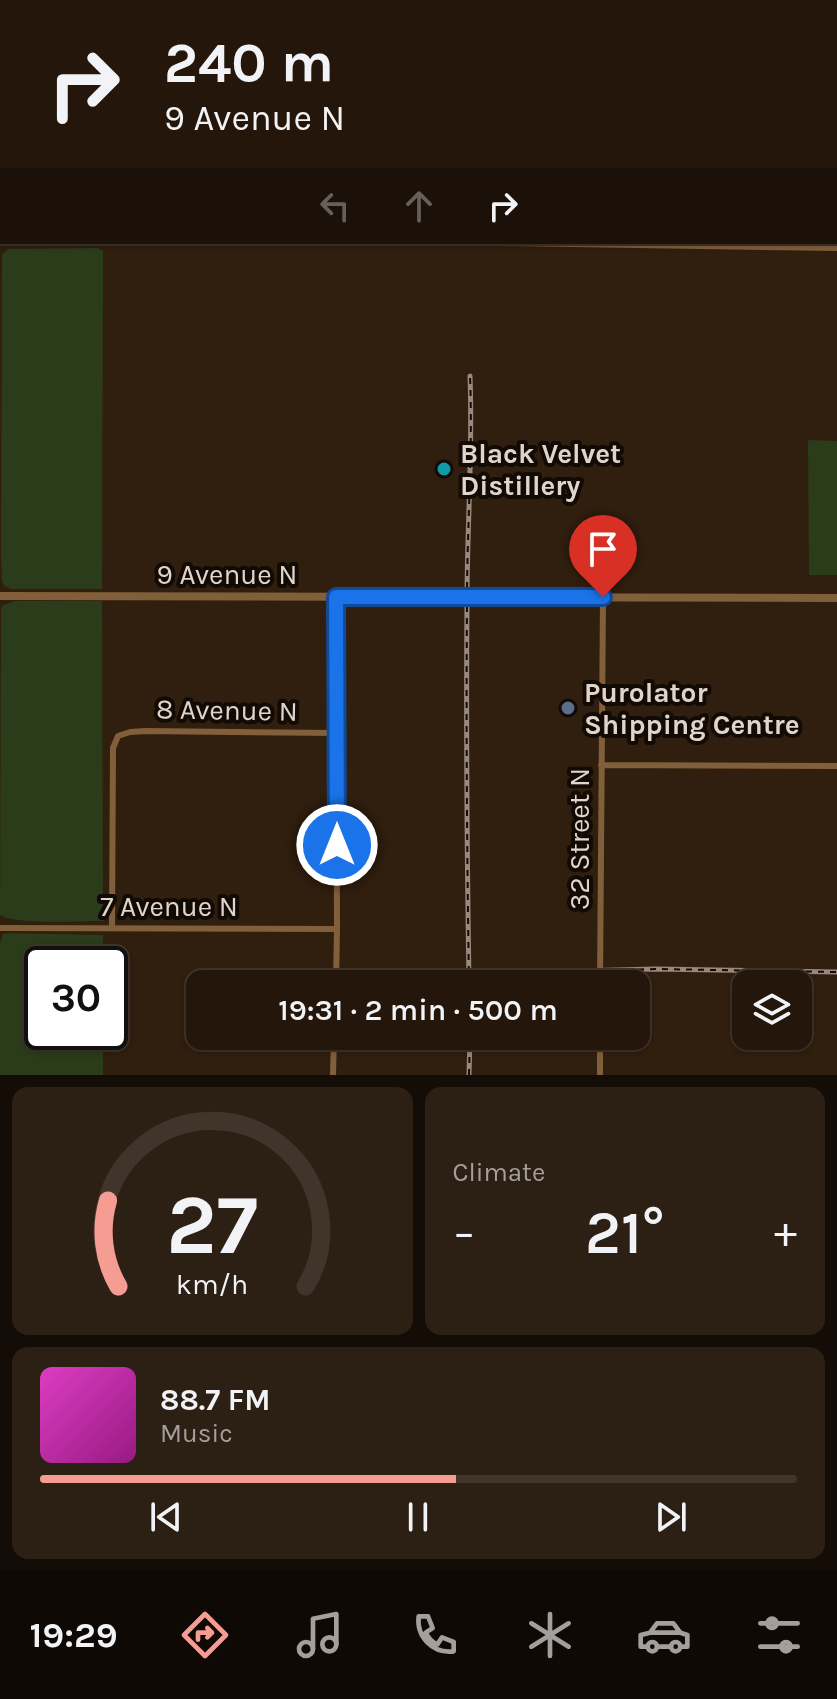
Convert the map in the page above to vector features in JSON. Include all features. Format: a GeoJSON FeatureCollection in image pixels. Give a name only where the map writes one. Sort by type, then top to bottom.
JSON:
{"type":"FeatureCollection","features":[{"type":"Feature","properties":{"kind":"main road"},"geometry":{"type":"LineString","coordinates":[[0,0],[0,16]]}},
{"type":"Feature","properties":{"kind":"street"},"geometry":{"type":"LineString","coordinates":[[702,244],[837,248]]}},
{"type":"Feature","properties":{"kind":"street","name":"9 Avenue N"},"geometry":{"type":"LineString","coordinates":[[0,596],[837,598]]}},
{"type":"Feature","properties":{"kind":"street"},"geometry":{"type":"LineString","coordinates":[[336,597],[336,970]]}},
{"type":"Feature","properties":{"kind":"street","name":"32 Street N"},"geometry":{"type":"LineString","coordinates":[[600,970],[603,597]]}},
{"type":"Feature","properties":{"kind":"street","name":"8 Avenue N"},"geometry":{"type":"LineString","coordinates":[[112,927],[113,748],[118,736],[145,731],[337,733]]}},
{"type":"Feature","properties":{"kind":"street"},"geometry":{"type":"LineString","coordinates":[[601,765],[837,766]]}},
{"type":"Feature","properties":{"kind":"street","name":"7 Avenue N"},"geometry":{"type":"LineString","coordinates":[[0,928],[337,929]]}},
{"type":"Feature","properties":{"kind":"street"},"geometry":{"type":"LineString","coordinates":[[333,1075],[334,1050]]}},
{"type":"Feature","properties":{"kind":"street"},"geometry":{"type":"LineString","coordinates":[[600,1050],[600,1075]]}},
{"type":"Feature","properties":{"kind":"green space"},"geometry":{"type":"Polygon","coordinates":[[[98,248],[103,251],[102,589],[11,589],[4,586],[2,581],[1,554],[2,254],[8,249],[98,248]]]}},
{"type":"Feature","properties":{"kind":"green space"},"geometry":{"type":"Polygon","coordinates":[[[808,440],[837,441],[837,575],[809,575],[808,440]]]}},
{"type":"Feature","properties":{"kind":"green space"},"geometry":{"type":"Polygon","coordinates":[[[15,601],[102,601],[103,921],[33,921],[0,915],[1,610],[3,605],[15,601]]]}},
{"type":"Feature","properties":{"kind":"green space"},"geometry":{"type":"Polygon","coordinates":[[[3,934],[103,935],[103,946],[24,946],[24,1050],[103,1050],[103,1075],[0,1075],[0,943],[3,934]]]}},
{"type":"Feature","properties":{"kind":"railway"},"geometry":{"type":"LineString","coordinates":[[469,970],[467,573],[470,376]]}},
{"type":"Feature","properties":{"kind":"railway"},"geometry":{"type":"LineString","coordinates":[[616,970],[837,972]]}},
{"type":"Feature","properties":{"kind":"railway"},"geometry":{"type":"LineString","coordinates":[[469,1075],[470,1050]]}},
{"type":"Feature","properties":{"kind":"place","name":"Black Velvet Distillery"},"geometry":{"type":"Point","coordinates":[444,469]}},
{"type":"Feature","properties":{"kind":"place","name":"Purolator Shipping Centre"},"geometry":{"type":"Point","coordinates":[568,708]}},
{"type":"Feature","properties":{"kind":"route"},"geometry":{"type":"LineString","coordinates":[[337,845],[336,597],[603,597]]}}]}
